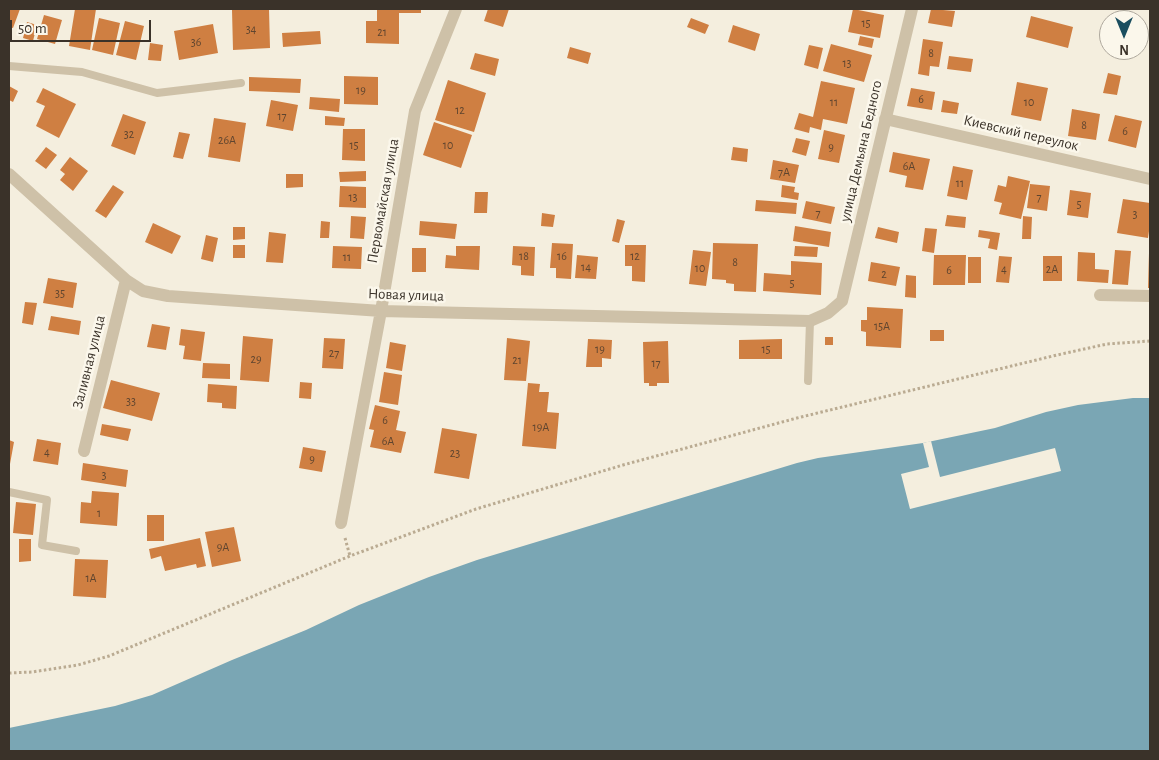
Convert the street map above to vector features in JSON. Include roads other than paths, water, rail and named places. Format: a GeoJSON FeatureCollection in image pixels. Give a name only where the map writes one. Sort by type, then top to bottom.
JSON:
{"type":"FeatureCollection","features":[{"type":"Feature","properties":{"kind":"street","name":"Первомайская улица"},"geometry":{"type":"LineString","coordinates":[[341,523],[381,311],[415,111],[456,9]]}},
{"type":"Feature","properties":{"kind":"street","name":"улица Демьяна Бедного"},"geometry":{"type":"LineString","coordinates":[[842,301],[912,9]]}},
{"type":"Feature","properties":{"kind":"street","name":"Киевский переулок"},"geometry":{"type":"LineString","coordinates":[[885,119],[1150,179]]}},
{"type":"Feature","properties":{"kind":"street","name":"Новая улица"},"geometry":{"type":"LineString","coordinates":[[9,174],[126,280],[143,291],[168,296],[381,311],[810,321],[828,314],[842,301]]}},
{"type":"Feature","properties":{"kind":"street","name":"Заливная улица"},"geometry":{"type":"LineString","coordinates":[[84,451],[126,280]]}},
{"type":"Feature","properties":{"kind":"street"},"geometry":{"type":"LineString","coordinates":[[1100,295],[1150,296]]}},
{"type":"Feature","properties":{"kind":"lane"},"geometry":{"type":"LineString","coordinates":[[9,66],[82,72],[156,92],[241,83]]}},
{"type":"Feature","properties":{"kind":"lane"},"geometry":{"type":"LineString","coordinates":[[808,381],[810,321]]}},
{"type":"Feature","properties":{"kind":"lane"},"geometry":{"type":"LineString","coordinates":[[9,492],[47,500],[42,545],[76,551]]}},
{"type":"Feature","properties":{"kind":"water"},"geometry":{"type":"Polygon","coordinates":[[[1133,398],[1150,398],[1150,751],[9,751],[9,728],[115,706],[152,695],[306,630],[359,605],[477,560],[797,463],[818,458],[923,443],[995,428],[1046,412],[1078,405],[1133,398]]]}}]}
